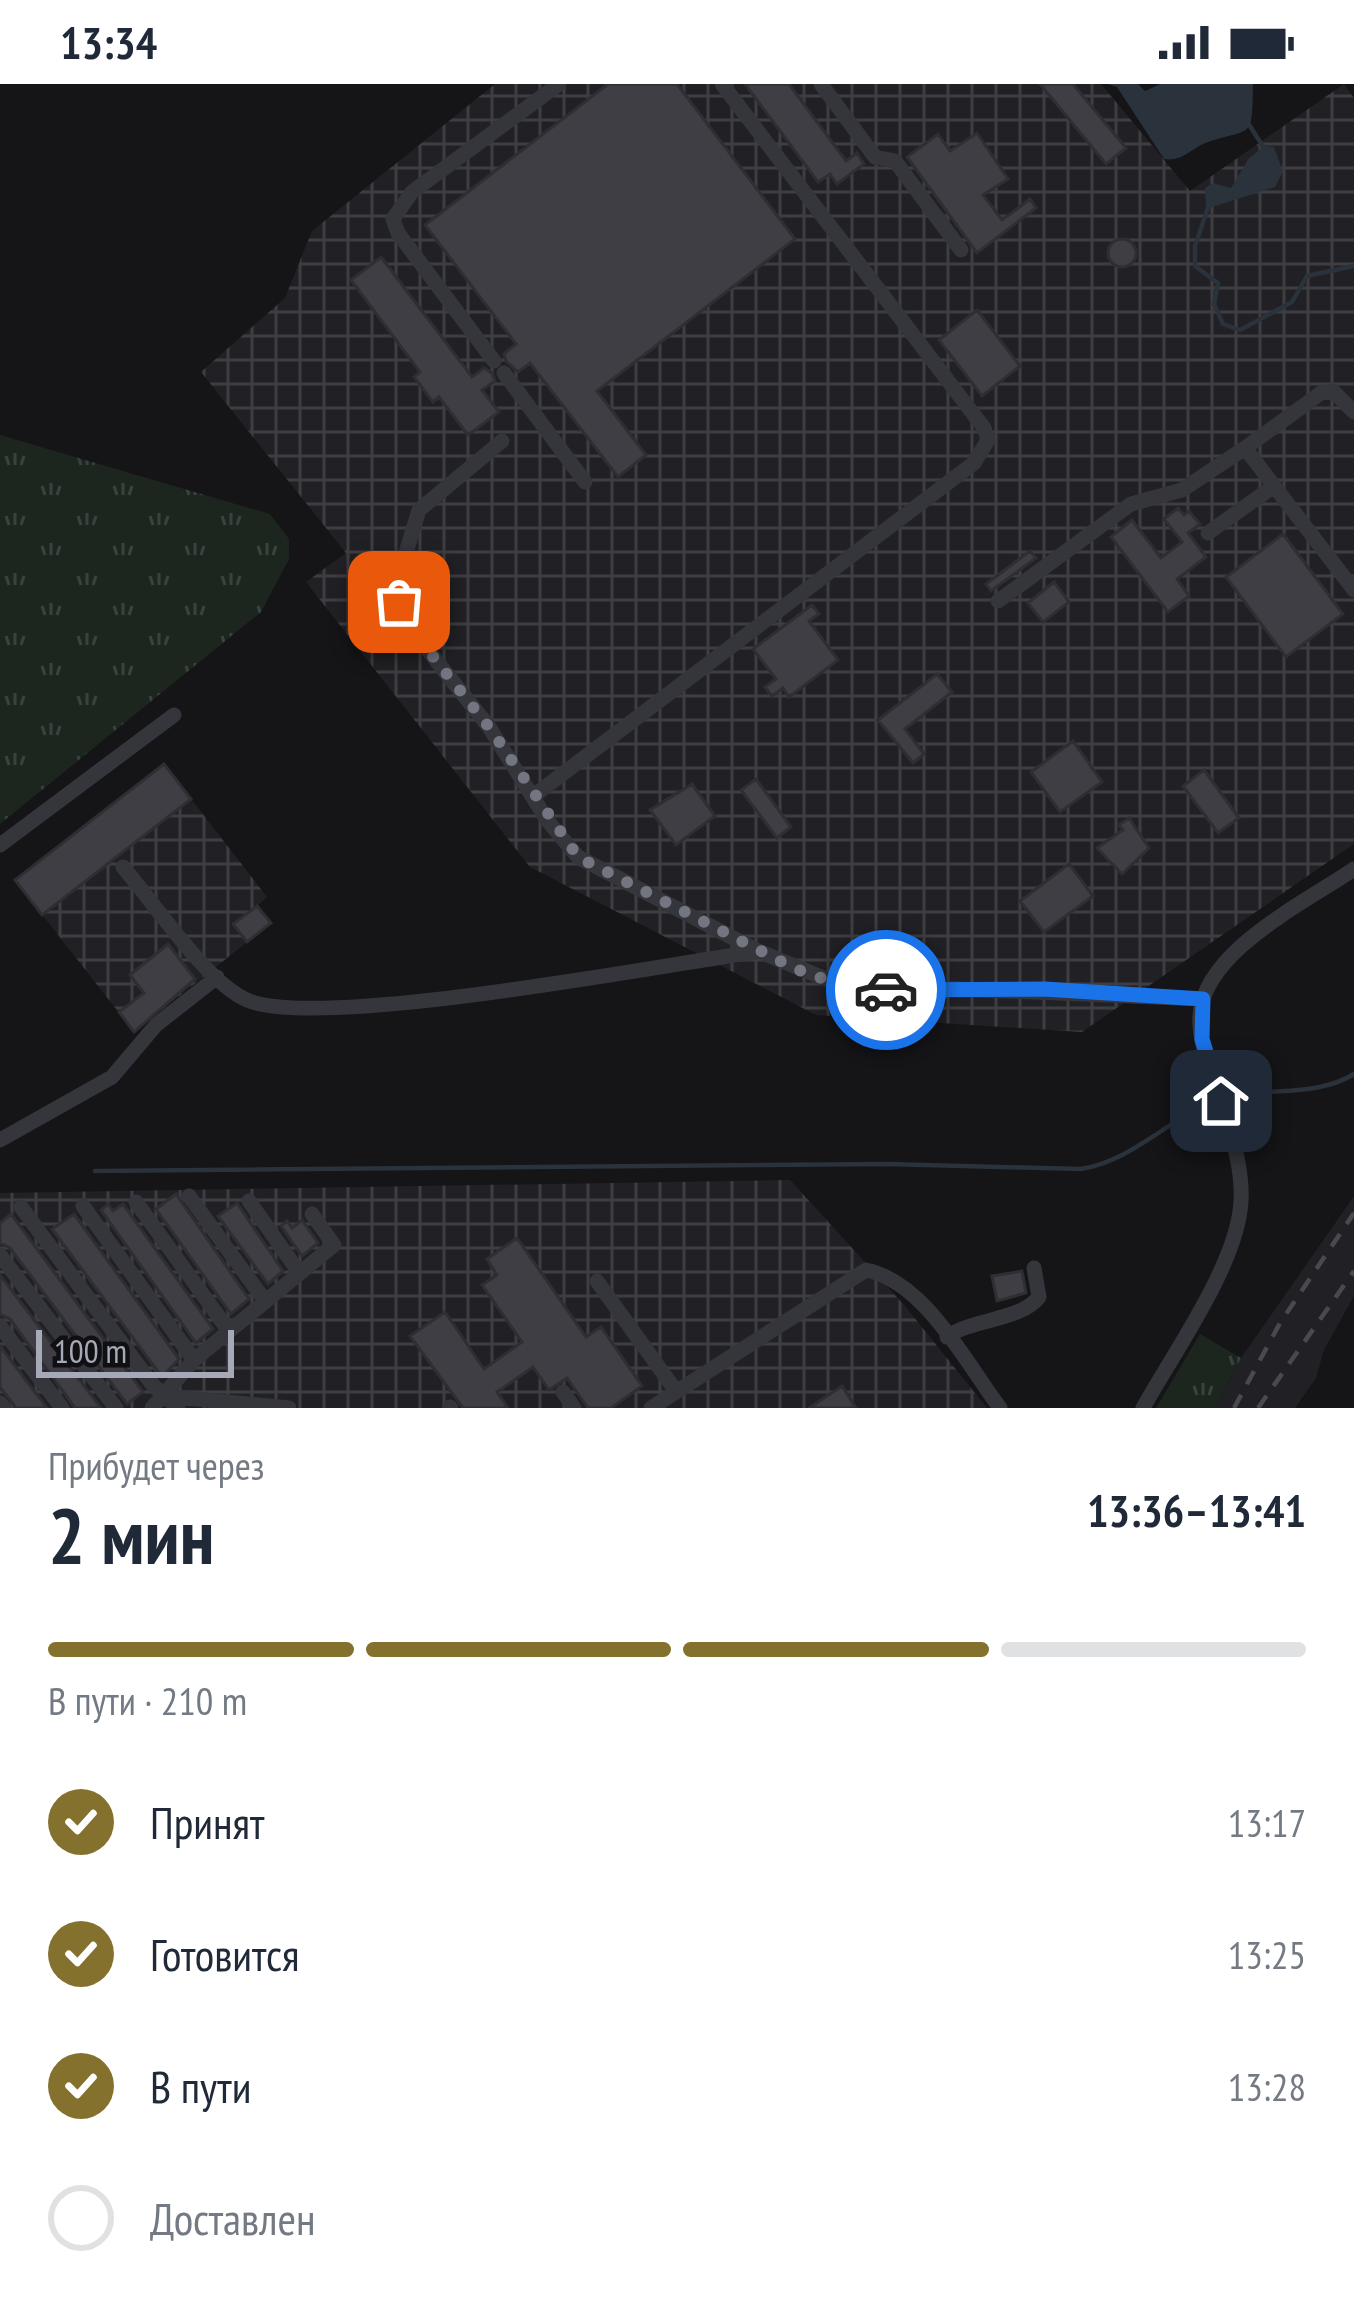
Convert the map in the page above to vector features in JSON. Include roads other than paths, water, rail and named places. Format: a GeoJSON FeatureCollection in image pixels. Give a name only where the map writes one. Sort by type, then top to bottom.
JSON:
{"type":"FeatureCollection","features":[{"type":"Feature","properties":{"kind":"street"},"geometry":{"type":"LineString","coordinates":[[559,84],[412,192],[394,219],[398,232],[585,482]]}},
{"type":"Feature","properties":{"kind":"street"},"geometry":{"type":"LineString","coordinates":[[536,794],[974,463],[988,440],[984,428],[722,84]]}},
{"type":"Feature","properties":{"kind":"street"},"geometry":{"type":"LineString","coordinates":[[821,84],[874,157],[895,160],[962,250]]}},
{"type":"Feature","properties":{"kind":"street"},"geometry":{"type":"LineString","coordinates":[[998,601],[1131,504],[1182,490],[1321,393],[1333,391],[1354,412]]}},
{"type":"Feature","properties":{"kind":"street"},"geometry":{"type":"LineString","coordinates":[[502,441],[419,510],[397,582],[408,622],[578,857],[758,951],[838,984],[1203,999]]}},
{"type":"Feature","properties":{"kind":"street"},"geometry":{"type":"LineString","coordinates":[[1245,448],[1354,590]]}},
{"type":"Feature","properties":{"kind":"street"},"geometry":{"type":"LineString","coordinates":[[1208,533],[1274,486]]}},
{"type":"Feature","properties":{"kind":"street"},"geometry":{"type":"LineString","coordinates":[[0,845],[174,715]]}},
{"type":"Feature","properties":{"kind":"street"},"geometry":{"type":"LineString","coordinates":[[122,867],[217,977],[250,1001],[304,1008],[398,1002],[758,951]]}},
{"type":"Feature","properties":{"kind":"street"},"geometry":{"type":"LineString","coordinates":[[1143,1408],[1221,1265],[1239,1219],[1238,1161],[1202,1039],[1203,999],[1230,954],[1354,869]]}},
{"type":"Feature","properties":{"kind":"street"},"geometry":{"type":"LineString","coordinates":[[0,1140],[112,1077],[156,1025],[217,977]]}},
{"type":"Feature","properties":{"kind":"street"},"geometry":{"type":"LineString","coordinates":[[189,1196],[265,1301]]}},
{"type":"Feature","properties":{"kind":"street"},"geometry":{"type":"LineString","coordinates":[[249,1201],[298,1270]]}},
{"type":"Feature","properties":{"kind":"street"},"geometry":{"type":"LineString","coordinates":[[136,1202],[229,1330]]}},
{"type":"Feature","properties":{"kind":"street"},"geometry":{"type":"LineString","coordinates":[[83,1206],[194,1360]]}},
{"type":"Feature","properties":{"kind":"street"},"geometry":{"type":"LineString","coordinates":[[20,1207],[165,1404]]}},
{"type":"Feature","properties":{"kind":"street"},"geometry":{"type":"LineString","coordinates":[[165,1404],[194,1360],[334,1245],[312,1214]]}},
{"type":"Feature","properties":{"kind":"street"},"geometry":{"type":"LineString","coordinates":[[0,1255],[116,1408]]}},
{"type":"Feature","properties":{"kind":"street"},"geometry":{"type":"LineString","coordinates":[[947,1337],[966,1323],[1032,1306],[1039,1297],[1034,1268]]}},
{"type":"Feature","properties":{"kind":"street"},"geometry":{"type":"LineString","coordinates":[[651,1408],[866,1270],[896,1281],[947,1337],[1000,1408]]}},
{"type":"Feature","properties":{"kind":"street"},"geometry":{"type":"LineString","coordinates":[[597,1281],[676,1391]]}},
{"type":"Feature","properties":{"kind":"street"},"geometry":{"type":"LineString","coordinates":[[0,1325],[62,1408]]}},
{"type":"Feature","properties":{"kind":"street"},"geometry":{"type":"LineString","coordinates":[[562,1392],[574,1408]]}},
{"type":"Feature","properties":{"kind":"street"},"geometry":{"type":"LineString","coordinates":[[165,1404],[290,1408]]}},
{"type":"Feature","properties":{"kind":"waterway"},"geometry":{"type":"LineString","coordinates":[[1248,123],[1264,148]]}},
{"type":"Feature","properties":{"kind":"waterway"},"geometry":{"type":"LineString","coordinates":[[1209,205],[1195,246],[1195,266],[1218,283],[1214,304],[1223,324],[1240,330],[1292,302],[1307,276],[1354,266]]}},
{"type":"Feature","properties":{"kind":"waterway"},"geometry":{"type":"LineString","coordinates":[[95,1171],[887,1164],[1081,1169],[1118,1157],[1216,1101],[1322,1087],[1354,1074]]}},
{"type":"Feature","properties":{"kind":"railway"},"geometry":{"type":"LineString","coordinates":[[1234,1408],[1280,1323],[1354,1213]]}},
{"type":"Feature","properties":{"kind":"railway"},"geometry":{"type":"LineString","coordinates":[[1258,1408],[1354,1271]]}}]}
